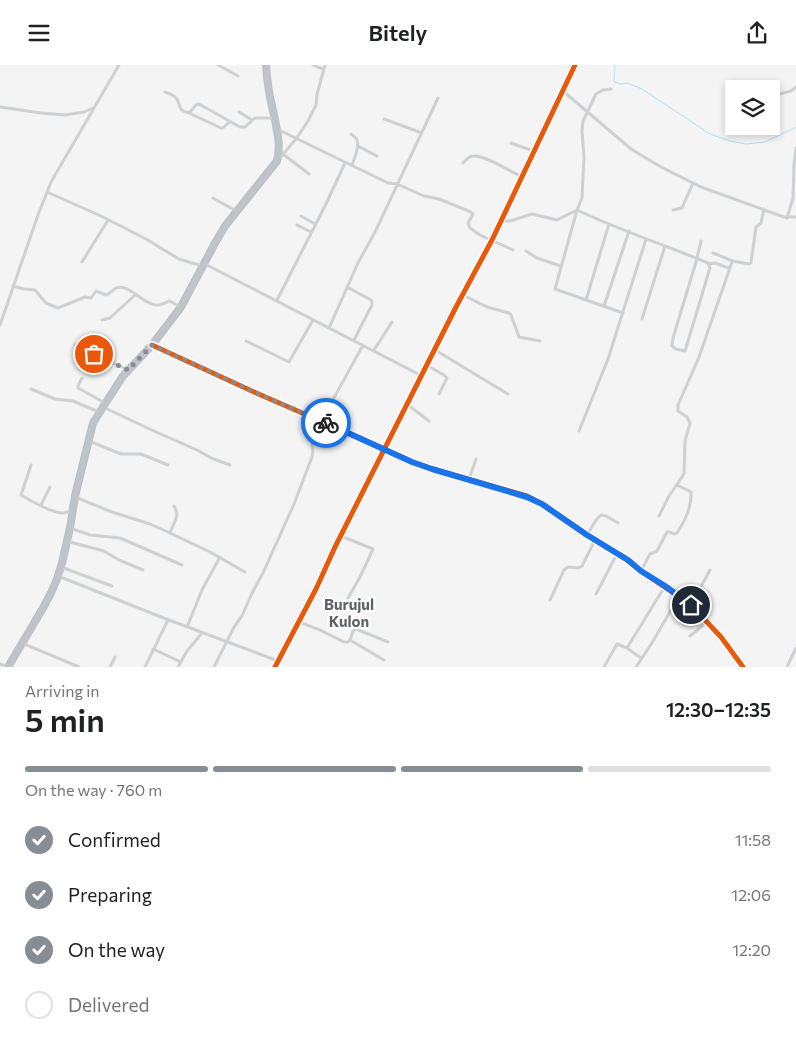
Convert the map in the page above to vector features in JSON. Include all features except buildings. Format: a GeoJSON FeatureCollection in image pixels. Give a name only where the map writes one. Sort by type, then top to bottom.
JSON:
{"type":"FeatureCollection","features":[{"type":"Feature","properties":{"kind":"highway"},"geometry":{"type":"LineString","coordinates":[[7,667],[37,618],[58,576],[89,441],[94,423],[102,407],[123,376],[152,345],[181,307],[220,234],[277,161],[279,147],[277,129],[266,65]]}},
{"type":"Feature","properties":{"kind":"street"},"geometry":{"type":"LineString","coordinates":[[0,325],[51,181],[119,65]]}},
{"type":"Feature","properties":{"kind":"street"},"geometry":{"type":"LineString","coordinates":[[218,65],[238,76]]}},
{"type":"Feature","properties":{"kind":"street"},"geometry":{"type":"LineString","coordinates":[[277,161],[296,139],[316,105],[324,67],[313,65]]}},
{"type":"Feature","properties":{"kind":"street"},"geometry":{"type":"LineString","coordinates":[[275,667],[492,240],[575,65]]}},
{"type":"Feature","properties":{"kind":"street"},"geometry":{"type":"LineString","coordinates":[[780,94],[791,91],[796,87]]}},
{"type":"Feature","properties":{"kind":"street"},"geometry":{"type":"LineString","coordinates":[[610,89],[596,94],[584,118],[582,127],[584,157],[582,196],[555,289],[624,313]]}},
{"type":"Feature","properties":{"kind":"street"},"geometry":{"type":"LineString","coordinates":[[165,91],[178,99],[183,111],[221,128],[229,121]]}},
{"type":"Feature","properties":{"kind":"street"},"geometry":{"type":"LineString","coordinates":[[563,91],[631,149],[661,167],[693,183],[787,218],[796,217]]}},
{"type":"Feature","properties":{"kind":"street"},"geometry":{"type":"LineString","coordinates":[[329,328],[358,263],[375,232],[438,98]]}},
{"type":"Feature","properties":{"kind":"street"},"geometry":{"type":"LineString","coordinates":[[189,113],[199,104],[242,127],[246,127],[252,120],[260,117],[274,117]]}},
{"type":"Feature","properties":{"kind":"street"},"geometry":{"type":"LineString","coordinates":[[0,107],[66,115],[84,112],[93,108]]}},
{"type":"Feature","properties":{"kind":"street"},"geometry":{"type":"LineString","coordinates":[[239,112],[252,120]]}},
{"type":"Feature","properties":{"kind":"street"},"geometry":{"type":"LineString","coordinates":[[384,119],[422,133]]}},
{"type":"Feature","properties":{"kind":"street"},"geometry":{"type":"LineString","coordinates":[[277,129],[388,183],[397,184],[424,196],[439,199],[471,211],[472,216],[468,227],[480,235],[513,250]]}},
{"type":"Feature","properties":{"kind":"street"},"geometry":{"type":"LineString","coordinates":[[352,134],[357,139],[358,146],[352,165]]}},
{"type":"Feature","properties":{"kind":"street"},"geometry":{"type":"LineString","coordinates":[[511,143],[533,151]]}},
{"type":"Feature","properties":{"kind":"street"},"geometry":{"type":"LineString","coordinates":[[358,146],[378,156]]}},
{"type":"Feature","properties":{"kind":"street"},"geometry":{"type":"LineString","coordinates":[[787,218],[793,198],[796,148]]}},
{"type":"Feature","properties":{"kind":"street"},"geometry":{"type":"LineString","coordinates":[[283,154],[309,174]]}},
{"type":"Feature","properties":{"kind":"street"},"geometry":{"type":"LineString","coordinates":[[463,163],[470,156],[474,156],[495,162],[521,176]]}},
{"type":"Feature","properties":{"kind":"street"},"geometry":{"type":"LineString","coordinates":[[276,300],[345,163]]}},
{"type":"Feature","properties":{"kind":"street"},"geometry":{"type":"LineString","coordinates":[[674,210],[682,208],[693,183]]}},
{"type":"Feature","properties":{"kind":"street"},"geometry":{"type":"LineString","coordinates":[[47,192],[146,239],[180,259],[203,265],[276,300],[422,376]]}},
{"type":"Feature","properties":{"kind":"street"},"geometry":{"type":"LineString","coordinates":[[213,198],[236,212]]}},
{"type":"Feature","properties":{"kind":"street"},"geometry":{"type":"LineString","coordinates":[[713,253],[733,261],[751,263],[756,227],[762,223],[764,209]]}},
{"type":"Feature","properties":{"kind":"street"},"geometry":{"type":"LineString","coordinates":[[500,221],[512,221],[532,214],[554,221],[577,210]]}},
{"type":"Feature","properties":{"kind":"street"},"geometry":{"type":"LineString","coordinates":[[577,210],[709,264],[715,263],[729,268]]}},
{"type":"Feature","properties":{"kind":"street"},"geometry":{"type":"LineString","coordinates":[[301,216],[315,223]]}},
{"type":"Feature","properties":{"kind":"street"},"geometry":{"type":"LineString","coordinates":[[82,261],[108,220]]}},
{"type":"Feature","properties":{"kind":"street"},"geometry":{"type":"LineString","coordinates":[[586,300],[609,224]]}},
{"type":"Feature","properties":{"kind":"street"},"geometry":{"type":"LineString","coordinates":[[297,225],[311,232]]}},
{"type":"Feature","properties":{"kind":"street"},"geometry":{"type":"LineString","coordinates":[[604,306],[629,231]]}},
{"type":"Feature","properties":{"kind":"street"},"geometry":{"type":"LineString","coordinates":[[579,431],[608,359],[646,239]]}},
{"type":"Feature","properties":{"kind":"street"},"geometry":{"type":"LineString","coordinates":[[701,241],[673,339],[672,346],[676,349],[685,351],[710,268],[709,264]]}},
{"type":"Feature","properties":{"kind":"street"},"geometry":{"type":"LineString","coordinates":[[642,319],[665,246]]}},
{"type":"Feature","properties":{"kind":"street"},"geometry":{"type":"LineString","coordinates":[[526,251],[537,258],[561,266]]}},
{"type":"Feature","properties":{"kind":"street"},"geometry":{"type":"LineString","coordinates":[[659,516],[684,473],[685,441],[690,423],[678,411],[678,405],[699,357],[733,261]]}},
{"type":"Feature","properties":{"kind":"street"},"geometry":{"type":"LineString","coordinates":[[13,286],[35,290],[46,303],[59,309],[85,297],[91,298],[97,291],[106,295],[117,288],[124,288],[152,305],[170,301],[181,307]]}},
{"type":"Feature","properties":{"kind":"street"},"geometry":{"type":"LineString","coordinates":[[347,287],[372,302],[354,340]]}},
{"type":"Feature","properties":{"kind":"street"},"geometry":{"type":"LineString","coordinates":[[102,320],[110,318],[135,295]]}},
{"type":"Feature","properties":{"kind":"street"},"geometry":{"type":"LineString","coordinates":[[463,295],[487,307],[509,313],[512,315],[519,337],[540,341]]}},
{"type":"Feature","properties":{"kind":"street"},"geometry":{"type":"LineString","coordinates":[[246,341],[289,362],[313,319]]}},
{"type":"Feature","properties":{"kind":"street"},"geometry":{"type":"LineString","coordinates":[[374,350],[392,322]]}},
{"type":"Feature","properties":{"kind":"street"},"geometry":{"type":"LineString","coordinates":[[75,345],[128,370]]}},
{"type":"Feature","properties":{"kind":"street"},"geometry":{"type":"LineString","coordinates":[[152,345],[385,449],[398,457],[418,465],[527,497],[542,504],[628,560],[691,605],[721,637],[743,667]]}},
{"type":"Feature","properties":{"kind":"street"},"geometry":{"type":"LineString","coordinates":[[214,667],[234,627],[240,621],[294,504],[312,457],[312,443],[322,421],[363,345]]}},
{"type":"Feature","properties":{"kind":"street"},"geometry":{"type":"LineString","coordinates":[[435,350],[508,394]]}},
{"type":"Feature","properties":{"kind":"street"},"geometry":{"type":"LineString","coordinates":[[428,365],[447,378],[439,394]]}},
{"type":"Feature","properties":{"kind":"street"},"geometry":{"type":"LineString","coordinates":[[82,378],[78,388],[102,407]]}},
{"type":"Feature","properties":{"kind":"street"},"geometry":{"type":"LineString","coordinates":[[31,389],[55,399],[102,407],[230,465]]}},
{"type":"Feature","properties":{"kind":"street"},"geometry":{"type":"LineString","coordinates":[[408,405],[430,421]]}},
{"type":"Feature","properties":{"kind":"street"},"geometry":{"type":"LineString","coordinates":[[89,441],[121,454],[141,454],[168,465]]}},
{"type":"Feature","properties":{"kind":"street"},"geometry":{"type":"LineString","coordinates":[[469,479],[476,459]]}},
{"type":"Feature","properties":{"kind":"street"},"geometry":{"type":"LineString","coordinates":[[31,465],[21,495],[62,513],[72,510]]}},
{"type":"Feature","properties":{"kind":"street"},"geometry":{"type":"LineString","coordinates":[[641,571],[650,554],[657,551],[667,533],[677,533],[687,515],[691,493],[677,485]]}},
{"type":"Feature","properties":{"kind":"street"},"geometry":{"type":"LineString","coordinates":[[42,505],[50,487]]}},
{"type":"Feature","properties":{"kind":"street"},"geometry":{"type":"LineString","coordinates":[[75,496],[112,512],[150,523],[220,557],[245,572]]}},
{"type":"Feature","properties":{"kind":"street"},"geometry":{"type":"LineString","coordinates":[[170,533],[177,515],[174,505]]}},
{"type":"Feature","properties":{"kind":"street"},"geometry":{"type":"LineString","coordinates":[[587,535],[600,515],[606,515],[618,523]]}},
{"type":"Feature","properties":{"kind":"street"},"geometry":{"type":"LineString","coordinates":[[70,528],[90,535],[120,538],[182,565]]}},
{"type":"Feature","properties":{"kind":"street"},"geometry":{"type":"LineString","coordinates":[[341,536],[373,549],[348,598]]}},
{"type":"Feature","properties":{"kind":"street"},"geometry":{"type":"LineString","coordinates":[[550,600],[564,570],[568,567],[578,568],[582,566],[595,540]]}},
{"type":"Feature","properties":{"kind":"street"},"geometry":{"type":"LineString","coordinates":[[66,541],[104,551],[119,560],[143,569]]}},
{"type":"Feature","properties":{"kind":"street"},"geometry":{"type":"LineString","coordinates":[[596,594],[617,554]]}},
{"type":"Feature","properties":{"kind":"street"},"geometry":{"type":"LineString","coordinates":[[187,627],[202,590],[220,557]]}},
{"type":"Feature","properties":{"kind":"street"},"geometry":{"type":"LineString","coordinates":[[60,567],[112,586]]}},
{"type":"Feature","properties":{"kind":"street"},"geometry":{"type":"LineString","coordinates":[[691,605],[710,570]]}},
{"type":"Feature","properties":{"kind":"street"},"geometry":{"type":"LineString","coordinates":[[58,576],[278,661]]}},
{"type":"Feature","properties":{"kind":"street"},"geometry":{"type":"LineString","coordinates":[[627,649],[665,586]]}},
{"type":"Feature","properties":{"kind":"street"},"geometry":{"type":"LineString","coordinates":[[636,667],[679,596]]}},
{"type":"Feature","properties":{"kind":"street"},"geometry":{"type":"LineString","coordinates":[[145,667],[168,620]]}},
{"type":"Feature","properties":{"kind":"street"},"geometry":{"type":"LineString","coordinates":[[299,622],[344,642],[350,640]]}},
{"type":"Feature","properties":{"kind":"street"},"geometry":{"type":"LineString","coordinates":[[690,636],[707,622]]}},
{"type":"Feature","properties":{"kind":"street"},"geometry":{"type":"LineString","coordinates":[[350,640],[353,631],[356,629],[388,642]]}},
{"type":"Feature","properties":{"kind":"street"},"geometry":{"type":"LineString","coordinates":[[178,667],[187,651],[202,633]]}},
{"type":"Feature","properties":{"kind":"street"},"geometry":{"type":"LineString","coordinates":[[350,640],[384,660]]}},
{"type":"Feature","properties":{"kind":"street"},"geometry":{"type":"LineString","coordinates":[[22,643],[78,667]]}},
{"type":"Feature","properties":{"kind":"street"},"geometry":{"type":"LineString","coordinates":[[604,667],[617,644],[641,658]]}},
{"type":"Feature","properties":{"kind":"street"},"geometry":{"type":"LineString","coordinates":[[787,667],[796,648]]}},
{"type":"Feature","properties":{"kind":"street"},"geometry":{"type":"LineString","coordinates":[[153,649],[181,662]]}},
{"type":"Feature","properties":{"kind":"street"},"geometry":{"type":"LineString","coordinates":[[110,667],[115,657]]}},
{"type":"Feature","properties":{"kind":"street"},"geometry":{"type":"LineString","coordinates":[[0,664],[7,667]]}},
{"type":"Feature","properties":{"kind":"waterway"},"geometry":{"type":"LineString","coordinates":[[615,65],[614,82],[627,83],[642,89],[710,134],[730,141],[746,144],[765,142],[796,127]]}},
{"type":"Feature","properties":{"kind":"cycle path"},"geometry":{"type":"LineString","coordinates":[[275,667],[316,589],[335,547],[456,307],[492,240],[575,65]]}},
{"type":"Feature","properties":{"kind":"cycle path"},"geometry":{"type":"LineString","coordinates":[[152,345],[412,462],[527,496],[542,504],[691,605],[721,637],[743,667]]}},
{"type":"Feature","properties":{"kind":"way so far"},"geometry":{"type":"LineString","coordinates":[[94,354],[128,370],[152,345],[326,423]]}},
{"type":"Feature","properties":{"kind":"district","name":"Burujul Kulon"},"geometry":{"type":"Point","coordinates":[349,614]}},
{"type":"Feature","properties":{"kind":"route"},"geometry":{"type":"LineString","coordinates":[[326,423],[385,449],[398,457],[527,497],[542,504],[628,560],[691,605]]}}]}
